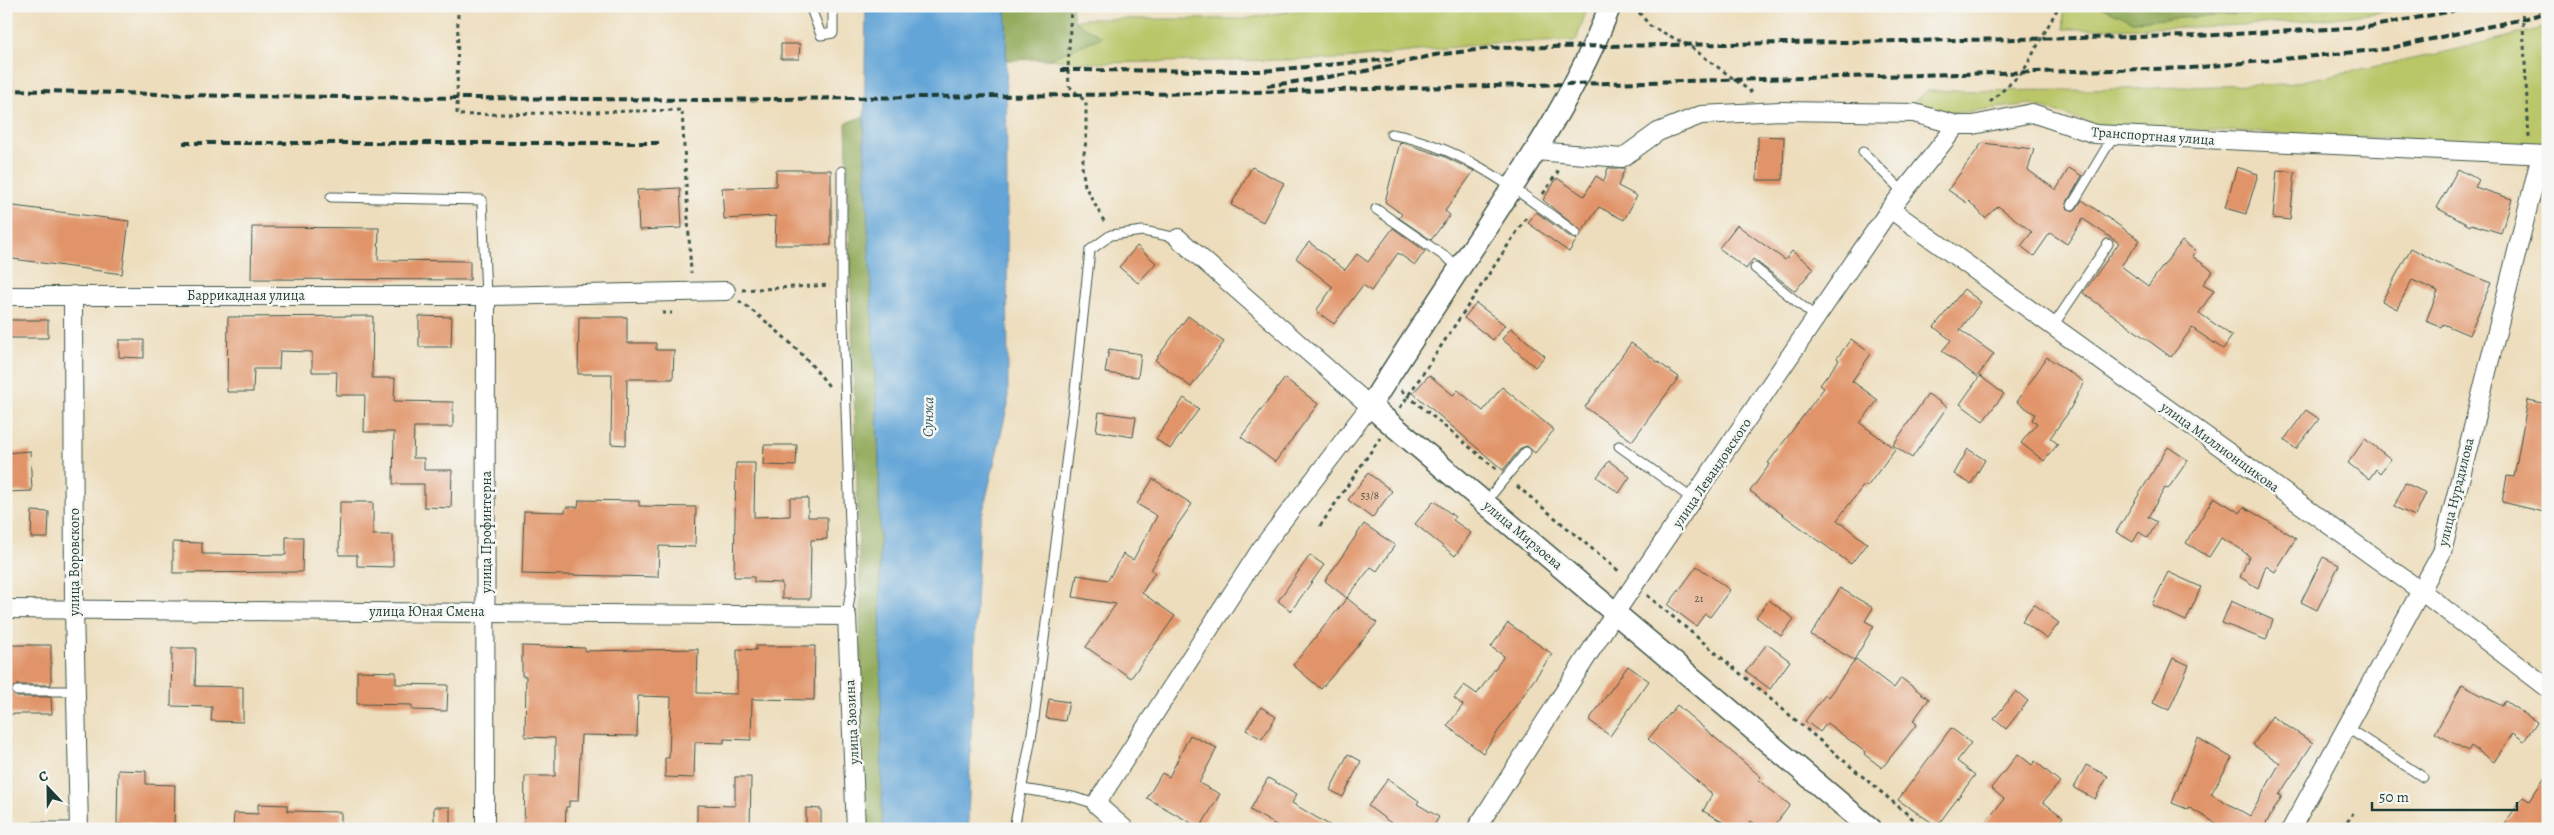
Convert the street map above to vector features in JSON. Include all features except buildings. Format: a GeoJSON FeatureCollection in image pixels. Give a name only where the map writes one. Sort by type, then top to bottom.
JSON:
{"type":"FeatureCollection","features":[{"type":"Feature","properties":{"kind":"street"},"geometry":{"type":"LineString","coordinates":[[1125,829],[1096,804],[1261,549],[1370,406],[1536,152],[1577,84],[1595,47],[1610,6]]}},
{"type":"Feature","properties":{"kind":"street","name":"Транспортная улица"},"geometry":{"type":"LineString","coordinates":[[1536,152],[1622,158],[1658,132],[1701,115],[1781,111],[1914,113],[1957,125],[1972,125],[2032,113],[2095,134],[2539,155]]}},
{"type":"Feature","properties":{"kind":"street","name":"улица Левандовского"},"geometry":{"type":"LineString","coordinates":[[1476,829],[1616,613],[1902,191],[1957,125]]}},
{"type":"Feature","properties":{"kind":"street","name":"улица Нурадилова"},"geometry":{"type":"LineString","coordinates":[[2291,829],[2442,552],[2539,155]]}},
{"type":"Feature","properties":{"kind":"street","name":"улица Миллионщикова"},"geometry":{"type":"LineString","coordinates":[[1890,209],[2421,591],[2548,688]]}},
{"type":"Feature","properties":{"kind":"street","name":"улица Мирзоева"},"geometry":{"type":"LineString","coordinates":[[1178,238],[1370,406],[1871,829]]}},
{"type":"Feature","properties":{"kind":"street","name":"Баррикадная улица"},"geometry":{"type":"LineString","coordinates":[[6,296],[486,296],[726,291]]}},
{"type":"Feature","properties":{"kind":"street","name":"улица Воровского"},"geometry":{"type":"LineString","coordinates":[[73,295],[74,610],[79,828]]}},
{"type":"Feature","properties":{"kind":"street","name":"улица Профинтерна"},"geometry":{"type":"LineString","coordinates":[[485,829],[486,296]]}},
{"type":"Feature","properties":{"kind":"street","name":"улица Юная Смена"},"geometry":{"type":"LineString","coordinates":[[6,609],[847,616]]}},
{"type":"Feature","properties":{"kind":"street","name":"улица Зюзина"},"geometry":{"type":"LineString","coordinates":[[847,616],[856,829]]}},
{"type":"Feature","properties":{"kind":"lane"},"geometry":{"type":"LineString","coordinates":[[810,6],[821,35],[833,33],[833,6]]}},
{"type":"Feature","properties":{"kind":"lane"},"geometry":{"type":"LineString","coordinates":[[1391,134],[1419,139],[1482,167],[1576,232]]}},
{"type":"Feature","properties":{"kind":"lane"},"geometry":{"type":"LineString","coordinates":[[2072,205],[2114,135]]}},
{"type":"Feature","properties":{"kind":"lane"},"geometry":{"type":"LineString","coordinates":[[1863,152],[1902,191]]}},
{"type":"Feature","properties":{"kind":"lane"},"geometry":{"type":"LineString","coordinates":[[842,171],[842,284],[852,582],[847,616]]}},
{"type":"Feature","properties":{"kind":"lane"},"geometry":{"type":"LineString","coordinates":[[331,197],[482,200],[486,296]]}},
{"type":"Feature","properties":{"kind":"lane"},"geometry":{"type":"LineString","coordinates":[[1376,209],[1460,267]]}},
{"type":"Feature","properties":{"kind":"lane"},"geometry":{"type":"LineString","coordinates":[[1014,829],[1033,727],[1075,391],[1090,250],[1111,235],[1143,231],[1178,238]]}},
{"type":"Feature","properties":{"kind":"lane"},"geometry":{"type":"LineString","coordinates":[[2053,326],[2108,244]]}},
{"type":"Feature","properties":{"kind":"lane"},"geometry":{"type":"LineString","coordinates":[[1755,268],[1817,318]]}},
{"type":"Feature","properties":{"kind":"lane"},"geometry":{"type":"LineString","coordinates":[[1619,446],[1694,500]]}},
{"type":"Feature","properties":{"kind":"lane"},"geometry":{"type":"LineString","coordinates":[[1485,503],[1526,452]]}},
{"type":"Feature","properties":{"kind":"lane"},"geometry":{"type":"LineString","coordinates":[[17,691],[76,691]]}},
{"type":"Feature","properties":{"kind":"lane"},"geometry":{"type":"LineString","coordinates":[[2346,728],[2423,776]]}},
{"type":"Feature","properties":{"kind":"lane"},"geometry":{"type":"LineString","coordinates":[[1022,790],[1073,797],[1096,804]]}},
{"type":"Feature","properties":{"kind":"lane"},"geometry":{"type":"LineString","coordinates":[[35,827],[79,828]]}},
{"type":"Feature","properties":{"kind":"path"},"geometry":{"type":"LineString","coordinates":[[458,6],[457,114],[682,110],[692,293]]}},
{"type":"Feature","properties":{"kind":"path"},"geometry":{"type":"LineString","coordinates":[[1071,6],[1069,86],[1086,102],[1086,141],[1082,166],[1085,186],[1111,235]]}},
{"type":"Feature","properties":{"kind":"path"},"geometry":{"type":"LineString","coordinates":[[1634,6],[1650,26],[1688,45],[1750,90]]}},
{"type":"Feature","properties":{"kind":"path"},"geometry":{"type":"LineString","coordinates":[[2005,87],[2022,72],[2059,6]]}},
{"type":"Feature","properties":{"kind":"path"},"geometry":{"type":"LineString","coordinates":[[2522,6],[2539,155]]}},
{"type":"Feature","properties":{"kind":"path"},"geometry":{"type":"LineString","coordinates":[[1320,526],[1570,154]]}},
{"type":"Feature","properties":{"kind":"path"},"geometry":{"type":"LineString","coordinates":[[726,291],[842,284]]}},
{"type":"Feature","properties":{"kind":"path"},"geometry":{"type":"LineString","coordinates":[[726,291],[771,325],[808,359],[846,408]]}},
{"type":"Feature","properties":{"kind":"path"},"geometry":{"type":"LineString","coordinates":[[1388,378],[1925,829]]}},
{"type":"Feature","properties":{"kind":"path"},"geometry":{"type":"LineString","coordinates":[[2343,829],[2353,812]]}},
{"type":"Feature","properties":{"kind":"green space"},"geometry":{"type":"Polygon","coordinates":[[[1006,6],[1072,6],[1074,21],[1102,37],[1048,59],[1006,60],[1006,6]]]}},
{"type":"Feature","properties":{"kind":"green space"},"geometry":{"type":"Polygon","coordinates":[[[1323,6],[1588,6],[1576,41],[1493,43],[1344,59],[1088,63],[1048,59],[1101,37],[1074,21],[1085,19],[1244,19],[1323,6]]]}},
{"type":"Feature","properties":{"kind":"green space"},"geometry":{"type":"Polygon","coordinates":[[[2063,6],[2099,6],[2133,21],[2305,10],[2314,6],[2419,6],[2331,18],[2242,25],[2064,29],[2063,6]]]}},
{"type":"Feature","properties":{"kind":"green space"},"geometry":{"type":"Polygon","coordinates":[[[2099,6],[2314,6],[2305,10],[2133,21],[2099,6]]]}},
{"type":"Feature","properties":{"kind":"green space"},"geometry":{"type":"Polygon","coordinates":[[[2548,27],[2548,146],[2097,125],[2031,104],[1955,113],[1911,104],[1927,91],[2087,90],[2287,84],[2437,54],[2548,27]]]}},
{"type":"Feature","properties":{"kind":"green space"},"geometry":{"type":"Polygon","coordinates":[[[864,116],[879,459],[883,829],[862,829],[861,807],[860,588],[846,123],[864,116]]]}},
{"type":"Feature","properties":{"kind":"water","name":"Сунжа"},"geometry":{"type":"Polygon","coordinates":[[[866,6],[1006,6],[1008,404],[979,528],[968,820],[970,829],[883,829],[882,822],[879,459],[864,140],[866,6]]]}},
{"type":"Feature","properties":{"kind":"railway"},"geometry":{"type":"LineString","coordinates":[[1267,86],[1361,72],[1435,55],[1492,48],[2195,36],[2368,27],[2479,6]]}},
{"type":"Feature","properties":{"kind":"railway"},"geometry":{"type":"LineString","coordinates":[[6,90],[230,96],[707,100],[1218,93],[2191,68],[2386,49],[2548,12]]}},
{"type":"Feature","properties":{"kind":"railway"},"geometry":{"type":"LineString","coordinates":[[1061,70],[1262,71],[1392,59]]}},
{"type":"Feature","properties":{"kind":"railway"},"geometry":{"type":"LineString","coordinates":[[183,143],[660,143]]}}]}
